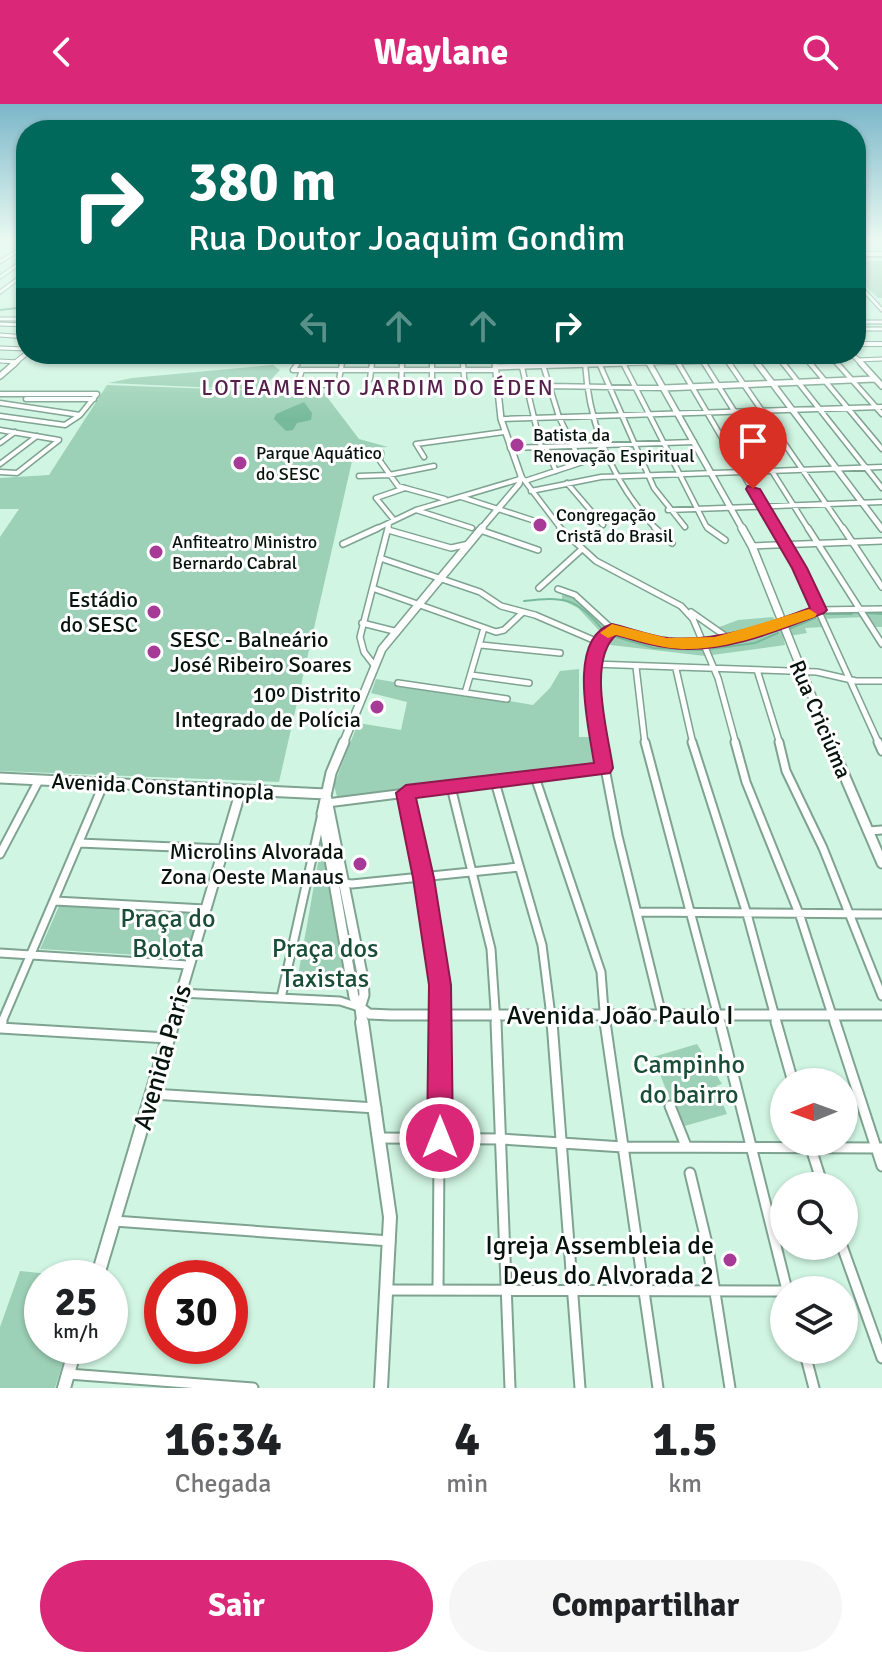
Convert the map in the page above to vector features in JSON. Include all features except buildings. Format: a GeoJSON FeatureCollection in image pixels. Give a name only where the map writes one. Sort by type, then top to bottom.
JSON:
{"type":"FeatureCollection","features":[{"type":"Feature","properties":{"kind":"street"},"geometry":{"type":"LineString","coordinates":[[298,364],[293,370],[463,370],[585,364],[584,388],[617,476],[643,517],[672,543]]}},
{"type":"Feature","properties":{"kind":"street"},"geometry":{"type":"LineString","coordinates":[[339,380],[342,364]]}},
{"type":"Feature","properties":{"kind":"street"},"geometry":{"type":"LineString","coordinates":[[370,379],[372,364]]}},
{"type":"Feature","properties":{"kind":"street"},"geometry":{"type":"LineString","coordinates":[[401,388],[402,364]]}},
{"type":"Feature","properties":{"kind":"street"},"geometry":{"type":"LineString","coordinates":[[432,364],[432,390]]}},
{"type":"Feature","properties":{"kind":"street"},"geometry":{"type":"LineString","coordinates":[[463,364],[465,390]]}},
{"type":"Feature","properties":{"kind":"street"},"geometry":{"type":"LineString","coordinates":[[495,364],[501,419],[519,482],[532,492],[562,531],[610,570],[686,609],[731,640]]}},
{"type":"Feature","properties":{"kind":"street"},"geometry":{"type":"LineString","coordinates":[[600,364],[648,475],[668,510],[685,527]]}},
{"type":"Feature","properties":{"kind":"street"},"geometry":{"type":"LineString","coordinates":[[624,364],[706,526],[725,540]]}},
{"type":"Feature","properties":{"kind":"street","name":"Rua Criciúma"},"geometry":{"type":"LineString","coordinates":[[649,364],[752,546],[800,671],[882,863]]}},
{"type":"Feature","properties":{"kind":"street"},"geometry":{"type":"LineString","coordinates":[[678,364],[786,544],[882,751]]}},
{"type":"Feature","properties":{"kind":"street"},"geometry":{"type":"LineString","coordinates":[[704,364],[820,543],[856,608],[882,644]]}},
{"type":"Feature","properties":{"kind":"street"},"geometry":{"type":"LineString","coordinates":[[730,364],[882,587]]}},
{"type":"Feature","properties":{"kind":"street"},"geometry":{"type":"LineString","coordinates":[[757,364],[882,529]]}},
{"type":"Feature","properties":{"kind":"street"},"geometry":{"type":"LineString","coordinates":[[783,364],[882,488]]}},
{"type":"Feature","properties":{"kind":"street"},"geometry":{"type":"LineString","coordinates":[[810,364],[882,449]]}},
{"type":"Feature","properties":{"kind":"street"},"geometry":{"type":"LineString","coordinates":[[837,364],[882,414]]}},
{"type":"Feature","properties":{"kind":"street"},"geometry":{"type":"LineString","coordinates":[[861,364],[882,386]]}},
{"type":"Feature","properties":{"kind":"street"},"geometry":{"type":"LineString","coordinates":[[546,365],[559,417],[581,462]]}},
{"type":"Feature","properties":{"kind":"street"},"geometry":{"type":"LineString","coordinates":[[523,366],[534,418],[556,471]]}},
{"type":"Feature","properties":{"kind":"street"},"geometry":{"type":"LineString","coordinates":[[302,370],[297,385],[328,385]]}},
{"type":"Feature","properties":{"kind":"street"},"geometry":{"type":"LineString","coordinates":[[549,386],[611,389],[746,386],[853,382],[882,376]]}},
{"type":"Feature","properties":{"kind":"street"},"geometry":{"type":"LineString","coordinates":[[0,394],[96,396]]}},
{"type":"Feature","properties":{"kind":"street"},"geometry":{"type":"LineString","coordinates":[[26,399],[96,396]]}},
{"type":"Feature","properties":{"kind":"street"},"geometry":{"type":"LineString","coordinates":[[0,416],[66,425],[80,415],[96,396]]}},
{"type":"Feature","properties":{"kind":"street"},"geometry":{"type":"LineString","coordinates":[[8,417],[34,399]]}},
{"type":"Feature","properties":{"kind":"street"},"geometry":{"type":"LineString","coordinates":[[45,409],[60,399]]}},
{"type":"Feature","properties":{"kind":"street"},"geometry":{"type":"LineString","coordinates":[[0,403],[80,415]]}},
{"type":"Feature","properties":{"kind":"street"},"geometry":{"type":"LineString","coordinates":[[501,419],[879,408]]}},
{"type":"Feature","properties":{"kind":"street"},"geometry":{"type":"LineString","coordinates":[[0,430],[58,439],[17,473],[0,472]]}},
{"type":"Feature","properties":{"kind":"street"},"geometry":{"type":"LineString","coordinates":[[0,443],[15,432]]}},
{"type":"Feature","properties":{"kind":"street"},"geometry":{"type":"LineString","coordinates":[[424,457],[416,445],[504,432]]}},
{"type":"Feature","properties":{"kind":"street"},"geometry":{"type":"LineString","coordinates":[[0,464],[37,436]]}},
{"type":"Feature","properties":{"kind":"street"},"geometry":{"type":"LineString","coordinates":[[510,448],[694,442]]}},
{"type":"Feature","properties":{"kind":"street"},"geometry":{"type":"LineString","coordinates":[[381,453],[380,461],[398,486],[445,499]]}},
{"type":"Feature","properties":{"kind":"street"},"geometry":{"type":"LineString","coordinates":[[343,544],[445,499],[519,482],[607,454]]}},
{"type":"Feature","properties":{"kind":"street"},"geometry":{"type":"LineString","coordinates":[[359,476],[389,475],[434,466]]}},
{"type":"Feature","properties":{"kind":"street"},"geometry":{"type":"LineString","coordinates":[[532,492],[617,476],[882,467]]}},
{"type":"Feature","properties":{"kind":"street"},"geometry":{"type":"LineString","coordinates":[[519,482],[532,492]]}},
{"type":"Feature","properties":{"kind":"street"},"geometry":{"type":"LineString","coordinates":[[281,998],[325,803],[374,665],[394,631],[519,482]]}},
{"type":"Feature","properties":{"kind":"street"},"geometry":{"type":"LineString","coordinates":[[567,483],[603,525]]}},
{"type":"Feature","properties":{"kind":"street"},"geometry":{"type":"LineString","coordinates":[[405,488],[377,497],[390,525],[451,548],[469,544]]}},
{"type":"Feature","properties":{"kind":"street"},"geometry":{"type":"LineString","coordinates":[[461,497],[532,520]]}},
{"type":"Feature","properties":{"kind":"street"},"geometry":{"type":"LineString","coordinates":[[668,510],[882,502]]}},
{"type":"Feature","properties":{"kind":"street"},"geometry":{"type":"LineString","coordinates":[[416,510],[472,528]]}},
{"type":"Feature","properties":{"kind":"street"},"geometry":{"type":"LineString","coordinates":[[374,665],[361,645],[362,623],[375,589],[390,525]]}},
{"type":"Feature","properties":{"kind":"street"},"geometry":{"type":"LineString","coordinates":[[480,530],[538,550]]}},
{"type":"Feature","properties":{"kind":"street"},"geometry":{"type":"LineString","coordinates":[[752,546],[882,541]]}},
{"type":"Feature","properties":{"kind":"street"},"geometry":{"type":"LineString","coordinates":[[539,588],[582,549]]}},
{"type":"Feature","properties":{"kind":"street"},"geometry":{"type":"LineString","coordinates":[[380,558],[441,577],[598,642]]}},
{"type":"Feature","properties":{"kind":"street"},"geometry":{"type":"LineString","coordinates":[[375,589],[484,628],[501,631],[522,613]]}},
{"type":"Feature","properties":{"kind":"street"},"geometry":{"type":"LineString","coordinates":[[558,589],[575,595],[612,629],[654,641],[703,643],[731,640],[819,610],[882,609]]}},
{"type":"Feature","properties":{"kind":"street"},"geometry":{"type":"LineString","coordinates":[[686,609],[714,669],[746,782],[800,916],[879,1148],[882,1166]]}},
{"type":"Feature","properties":{"kind":"street"},"geometry":{"type":"LineString","coordinates":[[362,623],[394,631]]}},
{"type":"Feature","properties":{"kind":"street"},"geometry":{"type":"LineString","coordinates":[[465,693],[484,628]]}},
{"type":"Feature","properties":{"kind":"street"},"geometry":{"type":"LineString","coordinates":[[612,629],[598,642],[593,664],[593,691],[611,815],[662,1015]]}},
{"type":"Feature","properties":{"kind":"street"},"geometry":{"type":"LineString","coordinates":[[481,645],[560,653]]}},
{"type":"Feature","properties":{"kind":"street"},"geometry":{"type":"LineString","coordinates":[[593,664],[824,672],[849,679],[882,681]]}},
{"type":"Feature","properties":{"kind":"street"},"geometry":{"type":"LineString","coordinates":[[636,667],[636,695],[642,729],[718,1013],[782,1276]]}},
{"type":"Feature","properties":{"kind":"street"},"geometry":{"type":"LineString","coordinates":[[676,669],[696,758],[747,914],[789,1068]]}},
{"type":"Feature","properties":{"kind":"street"},"geometry":{"type":"LineString","coordinates":[[757,670],[786,771],[851,915],[882,996]]}},
{"type":"Feature","properties":{"kind":"street"},"geometry":{"type":"LineString","coordinates":[[471,675],[529,683]]}},
{"type":"Feature","properties":{"kind":"street"},"geometry":{"type":"LineString","coordinates":[[398,683],[507,699]]}},
{"type":"Feature","properties":{"kind":"street"},"geometry":{"type":"LineString","coordinates":[[325,803],[604,768]]}},
{"type":"Feature","properties":{"kind":"street"},"geometry":{"type":"LineString","coordinates":[[535,777],[601,972],[608,1054],[658,1388]]}},
{"type":"Feature","properties":{"kind":"street","name":"Avenida Constantinopla"},"geometry":{"type":"LineString","coordinates":[[0,778],[241,790],[325,803]]}},
{"type":"Feature","properties":{"kind":"street"},"geometry":{"type":"LineString","coordinates":[[0,854],[4,839],[39,780]]}},
{"type":"Feature","properties":{"kind":"street"},"geometry":{"type":"LineString","coordinates":[[495,782],[542,945],[552,1016],[580,1388]]}},
{"type":"Feature","properties":{"kind":"street"},"geometry":{"type":"LineString","coordinates":[[104,783],[0,1027],[168,1038]]}},
{"type":"Feature","properties":{"kind":"street"},"geometry":{"type":"LineString","coordinates":[[451,787],[491,949],[510,1388]]}},
{"type":"Feature","properties":{"kind":"street","name":"Avenida Paris"},"geometry":{"type":"LineString","coordinates":[[102,1260],[241,790]]}},
{"type":"Feature","properties":{"kind":"street"},"geometry":{"type":"LineString","coordinates":[[406,793],[436,951],[441,1015],[438,1289]]}},
{"type":"Feature","properties":{"kind":"street"},"geometry":{"type":"LineString","coordinates":[[325,803],[334,880],[376,1108],[390,1241],[381,1388]]}},
{"type":"Feature","properties":{"kind":"street"},"geometry":{"type":"LineString","coordinates":[[325,803],[346,884],[364,988],[360,1008]]}},
{"type":"Feature","properties":{"kind":"street"},"geometry":{"type":"LineString","coordinates":[[868,831],[882,830]]}},
{"type":"Feature","properties":{"kind":"street"},"geometry":{"type":"LineString","coordinates":[[79,843],[223,849]]}},
{"type":"Feature","properties":{"kind":"street"},"geometry":{"type":"LineString","coordinates":[[307,879],[334,880],[346,884],[519,867]]}},
{"type":"Feature","properties":{"kind":"street"},"geometry":{"type":"LineString","coordinates":[[55,901],[205,909]]}},
{"type":"Feature","properties":{"kind":"street"},"geometry":{"type":"LineString","coordinates":[[638,912],[800,916],[882,914]]}},
{"type":"Feature","properties":{"kind":"street"},"geometry":{"type":"LineString","coordinates":[[0,953],[188,965]]}},
{"type":"Feature","properties":{"kind":"street"},"geometry":{"type":"LineString","coordinates":[[180,993],[340,1001],[360,1008]]}},
{"type":"Feature","properties":{"kind":"street","name":"Avenida João Paulo I"},"geometry":{"type":"LineString","coordinates":[[360,1008],[374,1015],[882,1015]]}},
{"type":"Feature","properties":{"kind":"street"},"geometry":{"type":"LineString","coordinates":[[152,1094],[376,1108]]}},
{"type":"Feature","properties":{"kind":"street"},"geometry":{"type":"LineString","coordinates":[[670,1106],[686,1146]]}},
{"type":"Feature","properties":{"kind":"street"},"geometry":{"type":"LineString","coordinates":[[380,1138],[501,1139],[623,1147],[770,1147]]}},
{"type":"Feature","properties":{"kind":"street"},"geometry":{"type":"LineString","coordinates":[[858,1147],[879,1148]]}},
{"type":"Feature","properties":{"kind":"street"},"geometry":{"type":"LineString","coordinates":[[690,1173],[708,1248],[730,1388]]}},
{"type":"Feature","properties":{"kind":"street"},"geometry":{"type":"LineString","coordinates":[[114,1221],[390,1241]]}},
{"type":"Feature","properties":{"kind":"street"},"geometry":{"type":"LineString","coordinates":[[847,1260],[882,1358]]}},
{"type":"Feature","properties":{"kind":"street"},"geometry":{"type":"LineString","coordinates":[[388,1290],[770,1290]]}},
{"type":"Feature","properties":{"kind":"street"},"geometry":{"type":"LineString","coordinates":[[808,1364],[814,1388]]}},
{"type":"Feature","properties":{"kind":"street"},"geometry":{"type":"LineString","coordinates":[[66,1381],[253,1388]]}},
{"type":"Feature","properties":{"kind":"green space"},"geometry":{"type":"Polygon","coordinates":[[[273,365],[280,370],[261,390],[108,383],[132,378],[273,365]]]}},
{"type":"Feature","properties":{"kind":"green space","name":"SESC - Balneário José Ribeiro Soares"},"geometry":{"type":"Polygon","coordinates":[[[107,385],[324,393],[359,439],[388,447],[355,448],[279,782],[0,771],[0,537],[19,509],[0,509],[0,478],[49,475],[107,385]]]}},
{"type":"Feature","properties":{"kind":"green space"},"geometry":{"type":"Polygon","coordinates":[[[562,595],[585,605],[616,634],[671,647],[735,643],[714,629],[738,620],[773,617],[777,624],[786,627],[822,613],[882,612],[882,627],[872,627],[865,617],[819,619],[823,627],[805,628],[807,633],[783,637],[785,645],[705,656],[602,644],[607,639],[578,608],[562,600],[562,595]]]}},
{"type":"Feature","properties":{"kind":"green space"},"geometry":{"type":"Polygon","coordinates":[[[579,669],[579,737],[592,737],[599,765],[337,797],[334,785],[358,723],[401,730],[407,702],[371,693],[376,679],[533,705],[550,688],[560,671],[579,669]]]}},
{"type":"Feature","properties":{"kind":"green space","name":"Praça dos Taxistas"},"geometry":{"type":"Polygon","coordinates":[[[325,823],[351,988],[296,987],[325,823]]]}},
{"type":"Feature","properties":{"kind":"green space","name":"Praça do Bolota"},"geometry":{"type":"Polygon","coordinates":[[[60,904],[200,912],[186,958],[40,949],[60,904]]]}},
{"type":"Feature","properties":{"kind":"green space","name":"Campinho do bairro"},"geometry":{"type":"Polygon","coordinates":[[[697,1044],[722,1084],[716,1086],[727,1114],[681,1127],[653,1057],[697,1044]]]}},
{"type":"Feature","properties":{"kind":"green space"},"geometry":{"type":"Polygon","coordinates":[[[20,1271],[24,1271],[24,1364],[62,1364],[55,1388],[0,1388],[0,1327],[20,1271]]]}},
{"type":"Feature","properties":{"kind":"shaded area"},"geometry":{"type":"Polygon","coordinates":[[[304,402],[312,413],[311,420],[297,423],[293,430],[286,431],[274,419],[276,414],[304,402]]]}},
{"type":"Feature","properties":{"kind":"waterway"},"geometry":{"type":"LineString","coordinates":[[0,310],[16,308]]}},
{"type":"Feature","properties":{"kind":"waterway"},"geometry":{"type":"LineString","coordinates":[[524,601],[550,599],[569,602],[585,611],[603,630]]}},
{"type":"Feature","properties":{"kind":"waterway"},"geometry":{"type":"LineString","coordinates":[[868,613],[882,614]]}},
{"type":"Feature","properties":{"kind":"waterway"},"geometry":{"type":"LineString","coordinates":[[826,614],[852,614]]}},
{"type":"Feature","properties":{"kind":"waterway"},"geometry":{"type":"LineString","coordinates":[[789,629],[815,618]]}},
{"type":"Feature","properties":{"kind":"waterway"},"geometry":{"type":"LineString","coordinates":[[710,649],[755,643],[778,633]]}},
{"type":"Feature","properties":{"kind":"waterway"},"geometry":{"type":"LineString","coordinates":[[616,637],[654,648],[703,650]]}},
{"type":"Feature","properties":{"kind":"slow traffic"},"geometry":{"type":"LineString","coordinates":[[608,633],[612,629],[667,643],[715,642],[731,640],[809,614]]}},
{"type":"Feature","properties":{"kind":"place","name":"Batista da Renovação Espiritual"},"geometry":{"type":"Point","coordinates":[517,445]}},
{"type":"Feature","properties":{"kind":"place","name":"Parque Aquático do SESC"},"geometry":{"type":"Point","coordinates":[240,463]}},
{"type":"Feature","properties":{"kind":"place","name":"Congregação Cristã do Brasil"},"geometry":{"type":"Point","coordinates":[540,525]}},
{"type":"Feature","properties":{"kind":"place","name":"Anfiteatro Ministro Bernardo Cabral"},"geometry":{"type":"Point","coordinates":[156,552]}},
{"type":"Feature","properties":{"kind":"place","name":"Estádio do SESC"},"geometry":{"type":"Point","coordinates":[154,612]}},
{"type":"Feature","properties":{"kind":"place","name":"SESC - Balneário José Ribeiro Soares"},"geometry":{"type":"Point","coordinates":[154,652]}},
{"type":"Feature","properties":{"kind":"place","name":"10º Distrito Integrado de Polícia"},"geometry":{"type":"Point","coordinates":[377,707]}},
{"type":"Feature","properties":{"kind":"place","name":"Microlins Alvorada Zona Oeste Manaus"},"geometry":{"type":"Point","coordinates":[360,864]}},
{"type":"Feature","properties":{"kind":"place","name":"Igreja Assembleia de Deus do Alvorada 2"},"geometry":{"type":"Point","coordinates":[730,1260]}},
{"type":"Feature","properties":{"kind":"district","name":"LOTEAMENTO JARDIM DO ÉDEN"},"geometry":{"type":"Point","coordinates":[378,387]}},
{"type":"Feature","properties":{"kind":"route"},"geometry":{"type":"LineString","coordinates":[[440,1138],[440,985],[424,878],[406,793],[604,768],[593,691],[593,664],[595,647],[612,629],[667,643],[715,642],[731,640],[819,610],[786,544],[753,489]]}}]}
